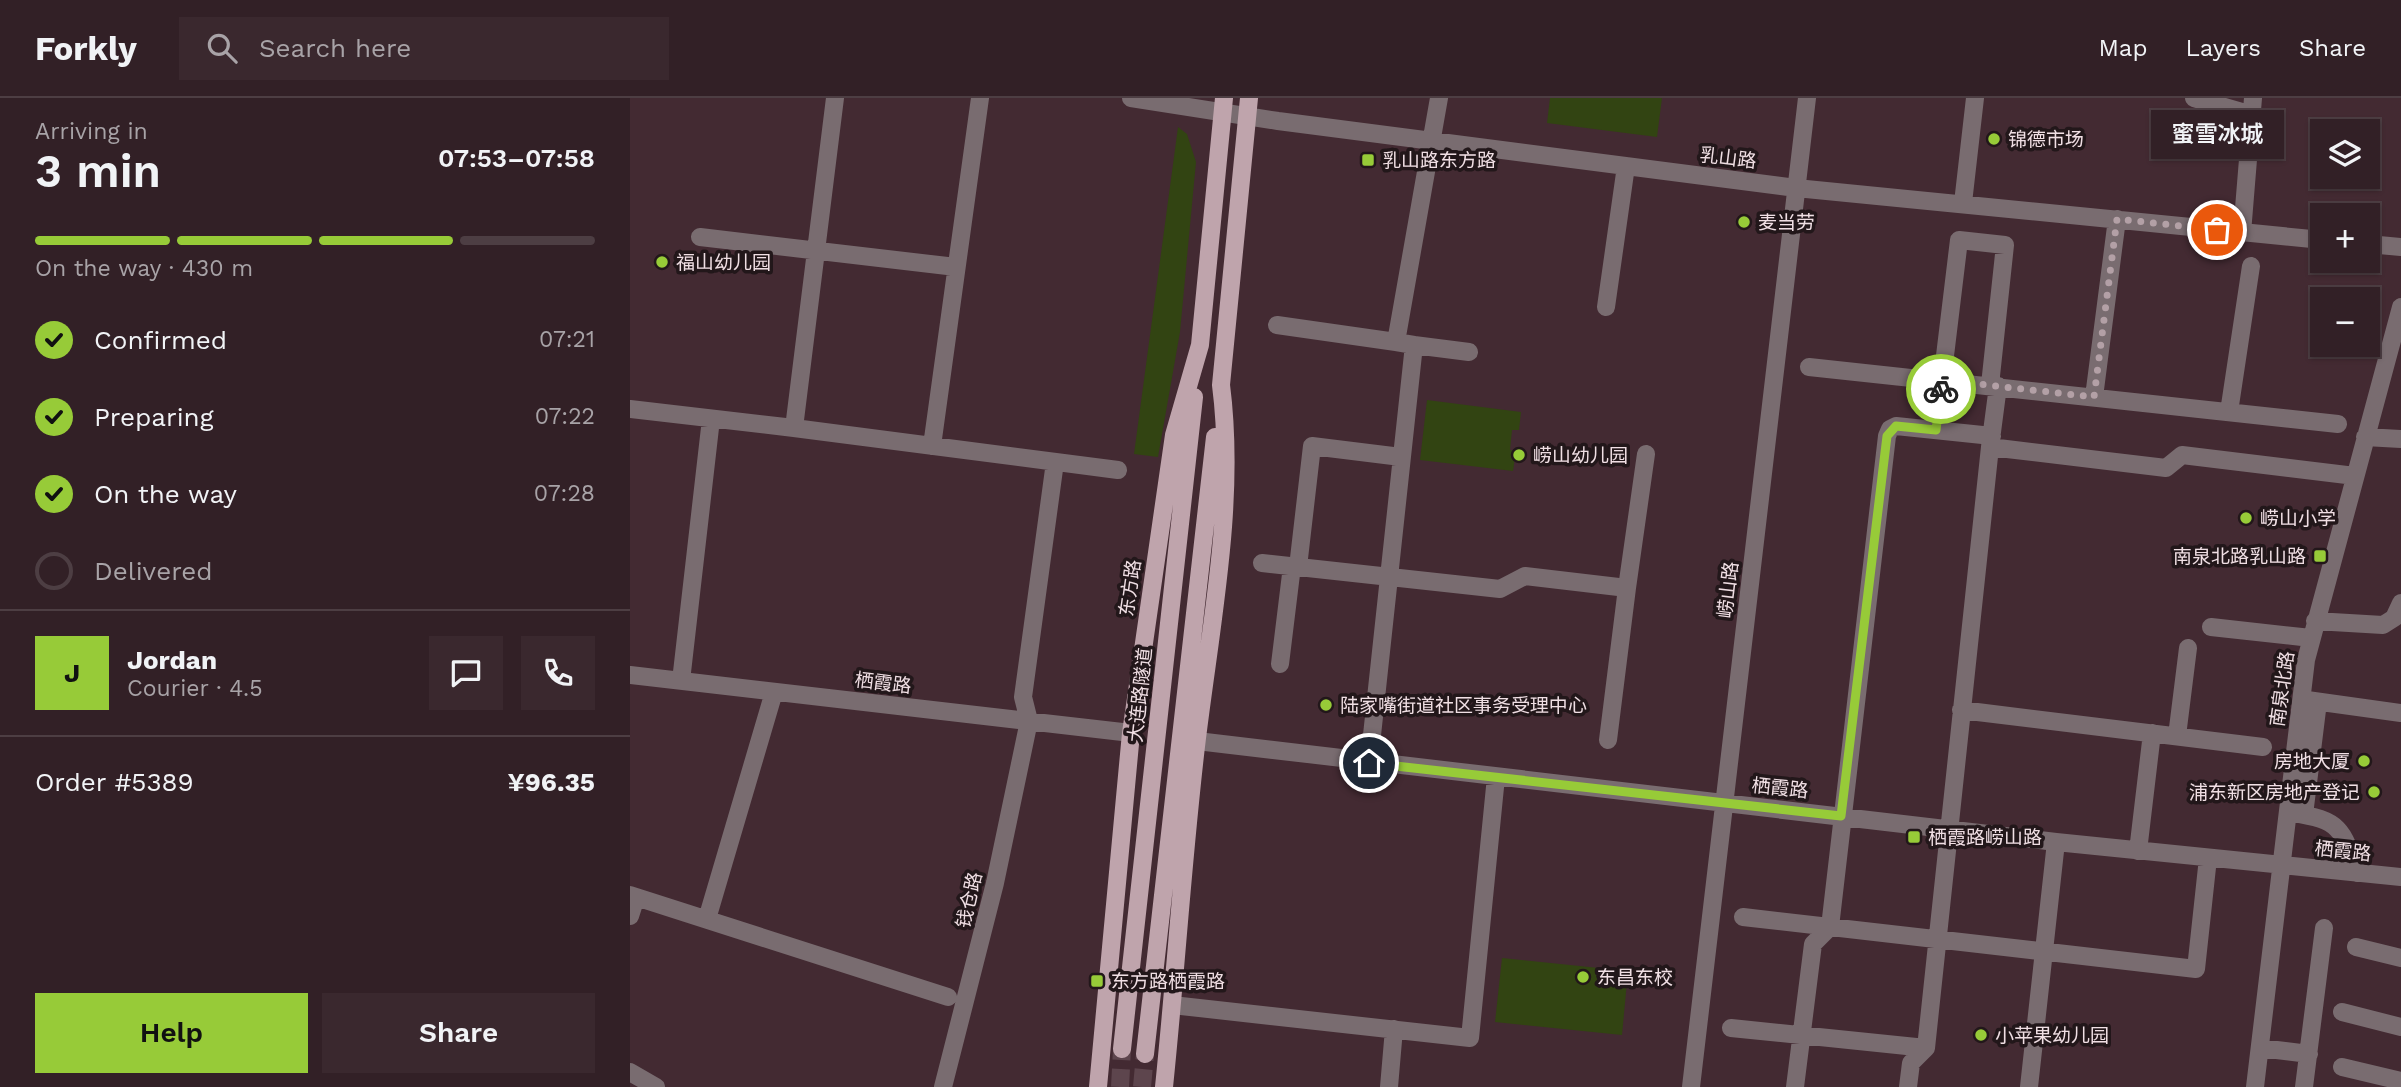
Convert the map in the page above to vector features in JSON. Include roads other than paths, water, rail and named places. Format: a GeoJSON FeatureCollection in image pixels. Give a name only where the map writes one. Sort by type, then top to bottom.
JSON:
{"type":"FeatureCollection","features":[{"type":"Feature","properties":{"kind":"main road","name":"东方路"},"geometry":{"type":"LineString","coordinates":[[1097,1087],[1131,733],[1174,435],[1199,345],[1223,104]]}},
{"type":"Feature","properties":{"kind":"main road"},"geometry":{"type":"LineString","coordinates":[[1145,1054],[1221,385],[1248,107]]}},
{"type":"Feature","properties":{"kind":"main road","name":"大连路隧道"},"geometry":{"type":"LineString","coordinates":[[1122,1049],[1199,345]]}},
{"type":"Feature","properties":{"kind":"main road"},"geometry":{"type":"LineString","coordinates":[[1164,1087],[1197,741],[1218,574],[1227,428],[1221,385]]}},
{"type":"Feature","properties":{"kind":"street"},"geometry":{"type":"LineString","coordinates":[[793,428],[835,98]]}},
{"type":"Feature","properties":{"kind":"street"},"geometry":{"type":"LineString","coordinates":[[932,446],[980,98]]}},
{"type":"Feature","properties":{"kind":"street","name":"乳山路"},"geometry":{"type":"LineString","coordinates":[[1131,98],[1248,107],[1434,141],[1796,188],[2310,239]]}},
{"type":"Feature","properties":{"kind":"street"},"geometry":{"type":"LineString","coordinates":[[1396,342],[1427,163],[1434,141],[1439,98]]}},
{"type":"Feature","properties":{"kind":"street","name":"崂山路"},"geometry":{"type":"LineString","coordinates":[[1691,1087],[1807,98]]}},
{"type":"Feature","properties":{"kind":"street"},"geometry":{"type":"LineString","coordinates":[[1962,203],[1975,98]]}},
{"type":"Feature","properties":{"kind":"street"},"geometry":{"type":"LineString","coordinates":[[2194,98],[2253,107],[2242,233]]}},
{"type":"Feature","properties":{"kind":"street"},"geometry":{"type":"LineString","coordinates":[[1606,307],[1626,166]]}},
{"type":"Feature","properties":{"kind":"street"},"geometry":{"type":"LineString","coordinates":[[2094,397],[2117,219]]}},
{"type":"Feature","properties":{"kind":"street"},"geometry":{"type":"LineString","coordinates":[[700,237],[956,267]]}},
{"type":"Feature","properties":{"kind":"street"},"geometry":{"type":"LineString","coordinates":[[1908,1087],[1911,1063],[1926,1048],[1991,441],[2005,245],[1959,240],[1936,430]]}},
{"type":"Feature","properties":{"kind":"street"},"geometry":{"type":"LineString","coordinates":[[2380,245],[2401,247]]}},
{"type":"Feature","properties":{"kind":"street"},"geometry":{"type":"LineString","coordinates":[[2229,412],[2250,266]]}},
{"type":"Feature","properties":{"kind":"street","name":"南泉北路"},"geometry":{"type":"LineString","coordinates":[[2255,1087],[2281,866],[2296,814],[2309,700],[2313,630],[2365,437],[2392,372],[2401,307]]}},
{"type":"Feature","properties":{"kind":"street"},"geometry":{"type":"LineString","coordinates":[[1278,325],[1469,352]]}},
{"type":"Feature","properties":{"kind":"street"},"geometry":{"type":"LineString","coordinates":[[1369,763],[1414,345]]}},
{"type":"Feature","properties":{"kind":"street"},"geometry":{"type":"LineString","coordinates":[[1809,366],[2338,424]]}},
{"type":"Feature","properties":{"kind":"street"},"geometry":{"type":"LineString","coordinates":[[630,409],[1118,470]]}},
{"type":"Feature","properties":{"kind":"street"},"geometry":{"type":"LineString","coordinates":[[681,681],[711,419]]}},
{"type":"Feature","properties":{"kind":"street"},"geometry":{"type":"LineString","coordinates":[[1795,1087],[1812,944],[1830,927],[1887,436],[1896,426],[1936,430],[2166,468],[2182,455],[2355,476]]}},
{"type":"Feature","properties":{"kind":"street"},"geometry":{"type":"LineString","coordinates":[[2365,437],[2401,439]]}},
{"type":"Feature","properties":{"kind":"street"},"geometry":{"type":"LineString","coordinates":[[1280,664],[1312,446],[1401,457]]}},
{"type":"Feature","properties":{"kind":"street"},"geometry":{"type":"LineString","coordinates":[[1608,740],[1646,454]]}},
{"type":"Feature","properties":{"kind":"street","name":"钱仓路"},"geometry":{"type":"LineString","coordinates":[[943,1087],[989,908],[1029,721],[1023,697],[1055,462]]}},
{"type":"Feature","properties":{"kind":"street"},"geometry":{"type":"LineString","coordinates":[[1262,563],[1500,589],[1525,576],[1627,587]]}},
{"type":"Feature","properties":{"kind":"street"},"geometry":{"type":"LineString","coordinates":[[2211,627],[2313,630],[2383,625],[2394,618],[2401,603]]}},
{"type":"Feature","properties":{"kind":"street"},"geometry":{"type":"LineString","coordinates":[[2177,736],[2188,648]]}},
{"type":"Feature","properties":{"kind":"street","name":"栖霞路"},"geometry":{"type":"LineString","coordinates":[[630,675],[1131,733]]}},
{"type":"Feature","properties":{"kind":"street"},"geometry":{"type":"LineString","coordinates":[[707,919],[774,692]]}},
{"type":"Feature","properties":{"kind":"street"},"geometry":{"type":"LineString","coordinates":[[2309,700],[2401,713]]}},
{"type":"Feature","properties":{"kind":"street"},"geometry":{"type":"LineString","coordinates":[[1961,710],[2263,747]]}},
{"type":"Feature","properties":{"kind":"street"},"geometry":{"type":"LineString","coordinates":[[2138,851],[2152,733]]}},
{"type":"Feature","properties":{"kind":"street","name":"栖霞路"},"geometry":{"type":"LineString","coordinates":[[1197,741],[2056,842],[2401,877]]}},
{"type":"Feature","properties":{"kind":"street"},"geometry":{"type":"LineString","coordinates":[[1172,1005],[1470,1038],[1496,777]]}},
{"type":"Feature","properties":{"kind":"street"},"geometry":{"type":"LineString","coordinates":[[2296,814],[2322,817],[2339,827],[2357,873]]}},
{"type":"Feature","properties":{"kind":"street"},"geometry":{"type":"LineString","coordinates":[[2029,1087],[2056,842]]}},
{"type":"Feature","properties":{"kind":"street"},"geometry":{"type":"LineString","coordinates":[[1743,917],[2196,969],[2208,858]]}},
{"type":"Feature","properties":{"kind":"street"},"geometry":{"type":"LineString","coordinates":[[630,916],[633,896],[948,997]]}},
{"type":"Feature","properties":{"kind":"street"},"geometry":{"type":"LineString","coordinates":[[2304,1087],[2325,928]]}},
{"type":"Feature","properties":{"kind":"street"},"geometry":{"type":"LineString","coordinates":[[2356,947],[2401,958]]}},
{"type":"Feature","properties":{"kind":"street"},"geometry":{"type":"LineString","coordinates":[[2342,1012],[2401,1027]]}},
{"type":"Feature","properties":{"kind":"street"},"geometry":{"type":"LineString","coordinates":[[1731,1028],[1926,1048]]}},
{"type":"Feature","properties":{"kind":"street"},"geometry":{"type":"LineString","coordinates":[[1389,1087],[1394,1029]]}},
{"type":"Feature","properties":{"kind":"street"},"geometry":{"type":"LineString","coordinates":[[2260,1048],[2309,1054]]}},
{"type":"Feature","properties":{"kind":"street"},"geometry":{"type":"LineString","coordinates":[[2342,1068],[2401,1081]]}},
{"type":"Feature","properties":{"kind":"street"},"geometry":{"type":"LineString","coordinates":[[630,1072],[656,1087]]}},
{"type":"Feature","properties":{"kind":"tunnel"},"geometry":{"type":"LineString","coordinates":[[1120,1087],[1122,1049]]}},
{"type":"Feature","properties":{"kind":"tunnel"},"geometry":{"type":"LineString","coordinates":[[1142,1087],[1145,1054]]}},
{"type":"Feature","properties":{"kind":"place","name":"锦德市场"},"geometry":{"type":"Point","coordinates":[1994,139]}},
{"type":"Feature","properties":{"kind":"place","name":"乳山路东方路"},"geometry":{"type":"Point","coordinates":[1368,160]}},
{"type":"Feature","properties":{"kind":"place","name":"麦当劳"},"geometry":{"type":"Point","coordinates":[1744,222]}},
{"type":"Feature","properties":{"kind":"place","name":"蜜雪冰城"},"geometry":{"type":"Point","coordinates":[2217,230]}},
{"type":"Feature","properties":{"kind":"place","name":"福山幼儿园"},"geometry":{"type":"Point","coordinates":[662,262]}},
{"type":"Feature","properties":{"kind":"place","name":"崂山幼儿园"},"geometry":{"type":"Point","coordinates":[1519,455]}},
{"type":"Feature","properties":{"kind":"place","name":"崂山小学"},"geometry":{"type":"Point","coordinates":[2246,518]}},
{"type":"Feature","properties":{"kind":"place","name":"南泉北路乳山路"},"geometry":{"type":"Point","coordinates":[2320,556]}},
{"type":"Feature","properties":{"kind":"place","name":"陆家嘴街道社区事务受理中心"},"geometry":{"type":"Point","coordinates":[1326,705]}},
{"type":"Feature","properties":{"kind":"place","name":"房地大厦"},"geometry":{"type":"Point","coordinates":[2364,761]}},
{"type":"Feature","properties":{"kind":"place","name":"浦东新区房地产登记"},"geometry":{"type":"Point","coordinates":[2374,792]}},
{"type":"Feature","properties":{"kind":"place","name":"栖霞路崂山路"},"geometry":{"type":"Point","coordinates":[1914,837]}},
{"type":"Feature","properties":{"kind":"place","name":"东昌东校"},"geometry":{"type":"Point","coordinates":[1583,977]}},
{"type":"Feature","properties":{"kind":"place","name":"东方路栖霞路"},"geometry":{"type":"Point","coordinates":[1097,981]}},
{"type":"Feature","properties":{"kind":"place","name":"小苹果幼儿园"},"geometry":{"type":"Point","coordinates":[1981,1035]}}]}
